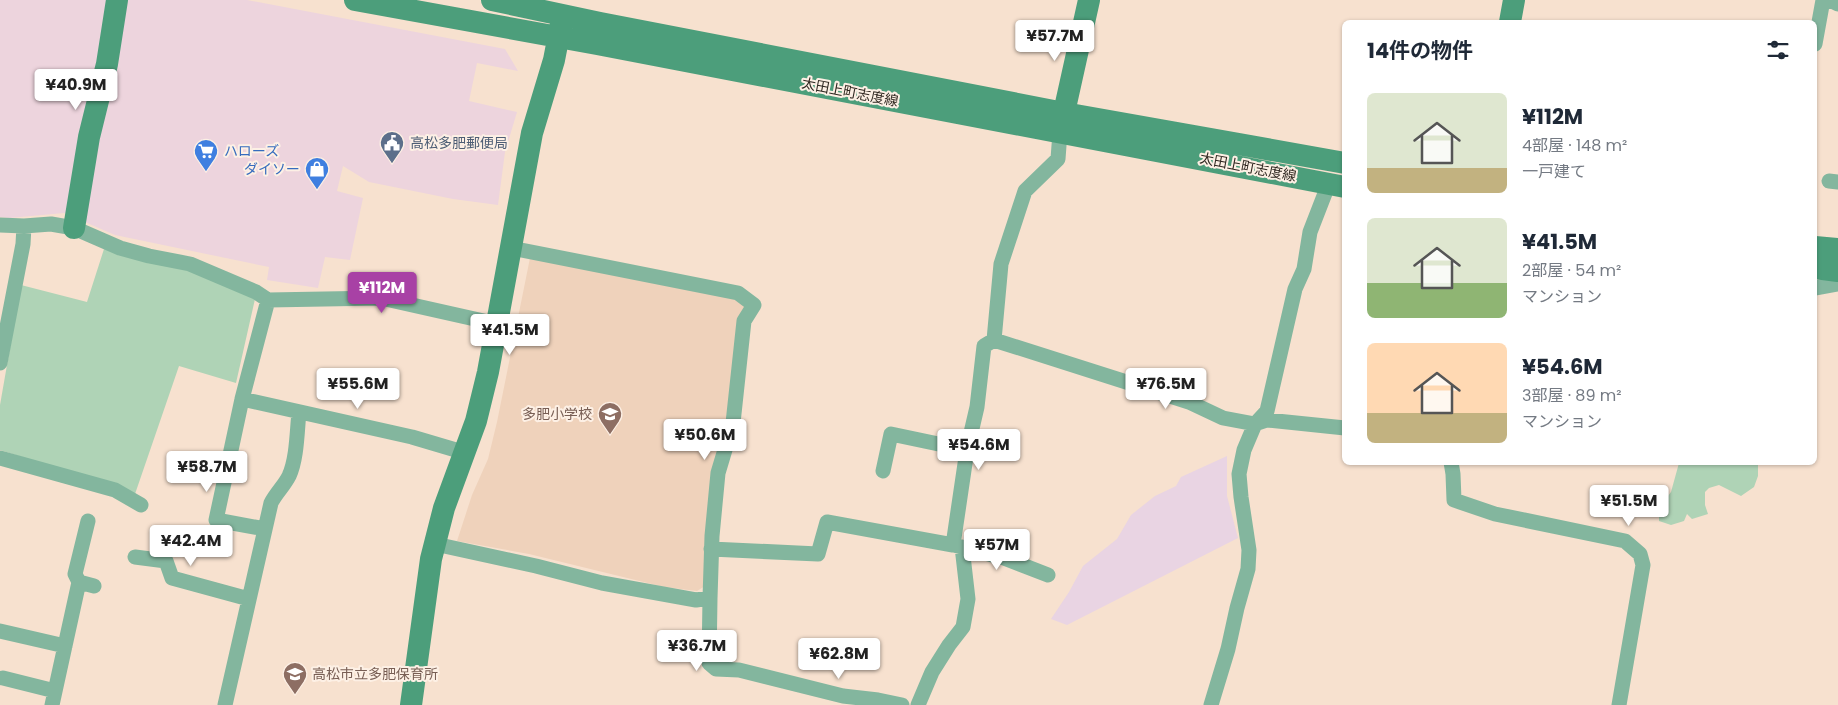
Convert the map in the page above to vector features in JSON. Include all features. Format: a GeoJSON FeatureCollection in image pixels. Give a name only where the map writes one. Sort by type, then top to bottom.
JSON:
{"type":"FeatureCollection","features":[{"type":"Feature","properties":{"kind":"main road"},"geometry":{"type":"LineString","coordinates":[[74,228],[89,137],[107,64],[117,0]]}},
{"type":"Feature","properties":{"kind":"main road","name":"太田上町志度線"},"geometry":{"type":"LineString","coordinates":[[355,0],[560,38],[1062,122],[1311,156],[1342,162]]}},
{"type":"Feature","properties":{"kind":"main road","name":"太田上町志度線"},"geometry":{"type":"LineString","coordinates":[[492,0],[563,7],[600,24],[1062,122],[1337,185]]}},
{"type":"Feature","properties":{"kind":"main road"},"geometry":{"type":"LineString","coordinates":[[1062,122],[1089,0]]}},
{"type":"Feature","properties":{"kind":"main road"},"geometry":{"type":"LineString","coordinates":[[1510,20],[1514,0]]}},
{"type":"Feature","properties":{"kind":"main road"},"geometry":{"type":"LineString","coordinates":[[411,705],[431,559],[444,508],[476,422],[488,372],[532,133],[560,38],[563,7]]}},
{"type":"Feature","properties":{"kind":"main road"},"geometry":{"type":"LineString","coordinates":[[1306,178],[1311,156]]}},
{"type":"Feature","properties":{"kind":"main road"},"geometry":{"type":"LineString","coordinates":[[1817,247],[1838,249]]}},
{"type":"Feature","properties":{"kind":"main road"},"geometry":{"type":"LineString","coordinates":[[1817,268],[1838,271]]}},
{"type":"Feature","properties":{"kind":"street"},"geometry":{"type":"LineString","coordinates":[[1817,33],[1823,0]]}},
{"type":"Feature","properties":{"kind":"street"},"geometry":{"type":"LineString","coordinates":[[1830,0],[1838,4]]}},
{"type":"Feature","properties":{"kind":"street"},"geometry":{"type":"LineString","coordinates":[[994,340],[1001,264],[1025,191],[1058,160],[1062,122]]}},
{"type":"Feature","properties":{"kind":"street"},"geometry":{"type":"LineString","coordinates":[[1211,705],[1228,649],[1236,608],[1248,569],[1249,550],[1241,497],[1240,474],[1244,450],[1255,424],[1267,411],[1295,290],[1304,269],[1310,232],[1337,185]]}},
{"type":"Feature","properties":{"kind":"street"},"geometry":{"type":"LineString","coordinates":[[0,225],[52,224],[74,228],[120,248],[190,264],[256,292],[268,300],[380,298],[497,324]]}},
{"type":"Feature","properties":{"kind":"street"},"geometry":{"type":"LineString","coordinates":[[0,363],[23,244],[24,226]]}},
{"type":"Feature","properties":{"kind":"street"},"geometry":{"type":"LineString","coordinates":[[511,248],[738,294],[754,304],[744,321],[733,424],[718,473],[711,550],[709,663],[716,669],[739,670],[843,696],[902,705]]}},
{"type":"Feature","properties":{"kind":"street"},"geometry":{"type":"LineString","coordinates":[[1817,288],[1838,284]]}},
{"type":"Feature","properties":{"kind":"street"},"geometry":{"type":"LineString","coordinates":[[265,529],[216,520],[242,399],[268,300]]}},
{"type":"Feature","properties":{"kind":"street"},"geometry":{"type":"LineString","coordinates":[[918,705],[932,672],[949,645],[963,628],[968,599],[957,546],[967,450],[978,407],[984,346],[994,340],[1190,402],[1223,418],[1255,424],[1267,420],[1342,428]]}},
{"type":"Feature","properties":{"kind":"street"},"geometry":{"type":"LineString","coordinates":[[242,399],[412,437],[466,453]]}},
{"type":"Feature","properties":{"kind":"street"},"geometry":{"type":"LineString","coordinates":[[225,705],[271,503],[276,493],[288,479],[292,469],[299,412]]}},
{"type":"Feature","properties":{"kind":"street"},"geometry":{"type":"LineString","coordinates":[[883,471],[891,434],[967,450]]}},
{"type":"Feature","properties":{"kind":"street"},"geometry":{"type":"LineString","coordinates":[[0,458],[115,490],[142,504]]}},
{"type":"Feature","properties":{"kind":"street"},"geometry":{"type":"LineString","coordinates":[[1452,465],[1454,500],[1495,514],[1625,541],[1640,554],[1643,565],[1619,705]]}},
{"type":"Feature","properties":{"kind":"street"},"geometry":{"type":"LineString","coordinates":[[3,678],[54,698],[78,582],[75,574],[88,521]]}},
{"type":"Feature","properties":{"kind":"street"},"geometry":{"type":"LineString","coordinates":[[711,550],[818,554],[827,522],[957,546],[1004,558],[1048,575]]}},
{"type":"Feature","properties":{"kind":"street"},"geometry":{"type":"LineString","coordinates":[[435,544],[536,566],[602,583],[696,600],[710,598]]}},
{"type":"Feature","properties":{"kind":"street"},"geometry":{"type":"LineString","coordinates":[[135,557],[166,561],[172,578],[249,599]]}},
{"type":"Feature","properties":{"kind":"street"},"geometry":{"type":"LineString","coordinates":[[78,582],[94,586]]}},
{"type":"Feature","properties":{"kind":"street"},"geometry":{"type":"LineString","coordinates":[[0,631],[65,646]]}},
{"type":"Feature","properties":{"kind":"shaded area"},"geometry":{"type":"Polygon","coordinates":[[[0,0],[247,0],[505,49],[518,71],[477,63],[469,101],[517,112],[505,152],[498,205],[453,199],[369,182],[343,166],[337,191],[363,198],[350,260],[325,257],[318,288],[267,280],[269,267],[115,235],[64,213],[9,218],[0,217],[0,0]]]}},
{"type":"Feature","properties":{"kind":"shaded area","name":"多肥小学校"},"geometry":{"type":"Polygon","coordinates":[[[530,258],[735,296],[750,305],[738,360],[705,586],[697,591],[664,587],[529,554],[457,541],[472,495],[488,459],[530,258]]]}},
{"type":"Feature","properties":{"kind":"shaded area"},"geometry":{"type":"Polygon","coordinates":[[[1227,456],[1227,496],[1238,538],[1067,625],[1051,619],[1083,566],[1117,539],[1131,515],[1155,496],[1176,486],[1181,477],[1227,456]]]}},
{"type":"Feature","properties":{"kind":"green space"},"geometry":{"type":"Polygon","coordinates":[[[104,249],[187,268],[255,299],[236,383],[179,366],[135,494],[0,450],[0,405],[21,285],[87,302],[104,249]]]}},
{"type":"Feature","properties":{"kind":"green space"},"geometry":{"type":"Polygon","coordinates":[[[1678,465],[1758,465],[1758,476],[1754,487],[1741,496],[1719,485],[1709,488],[1705,492],[1705,505],[1708,514],[1692,519],[1687,514],[1684,521],[1671,525],[1659,521],[1659,508],[1671,492],[1678,465]]]}},
{"type":"Feature","properties":{"kind":"place","name":"高松多肥郵便局"},"geometry":{"type":"Point","coordinates":[392,164]}},
{"type":"Feature","properties":{"kind":"place","name":"ハローズ"},"geometry":{"type":"Point","coordinates":[206,172]}},
{"type":"Feature","properties":{"kind":"place","name":"ダイソー"},"geometry":{"type":"Point","coordinates":[317,190]}},
{"type":"Feature","properties":{"kind":"place","name":"多肥小学校"},"geometry":{"type":"Point","coordinates":[610,435]}},
{"type":"Feature","properties":{"kind":"place","name":"高松市立多肥保育所"},"geometry":{"type":"Point","coordinates":[295,695]}}]}
